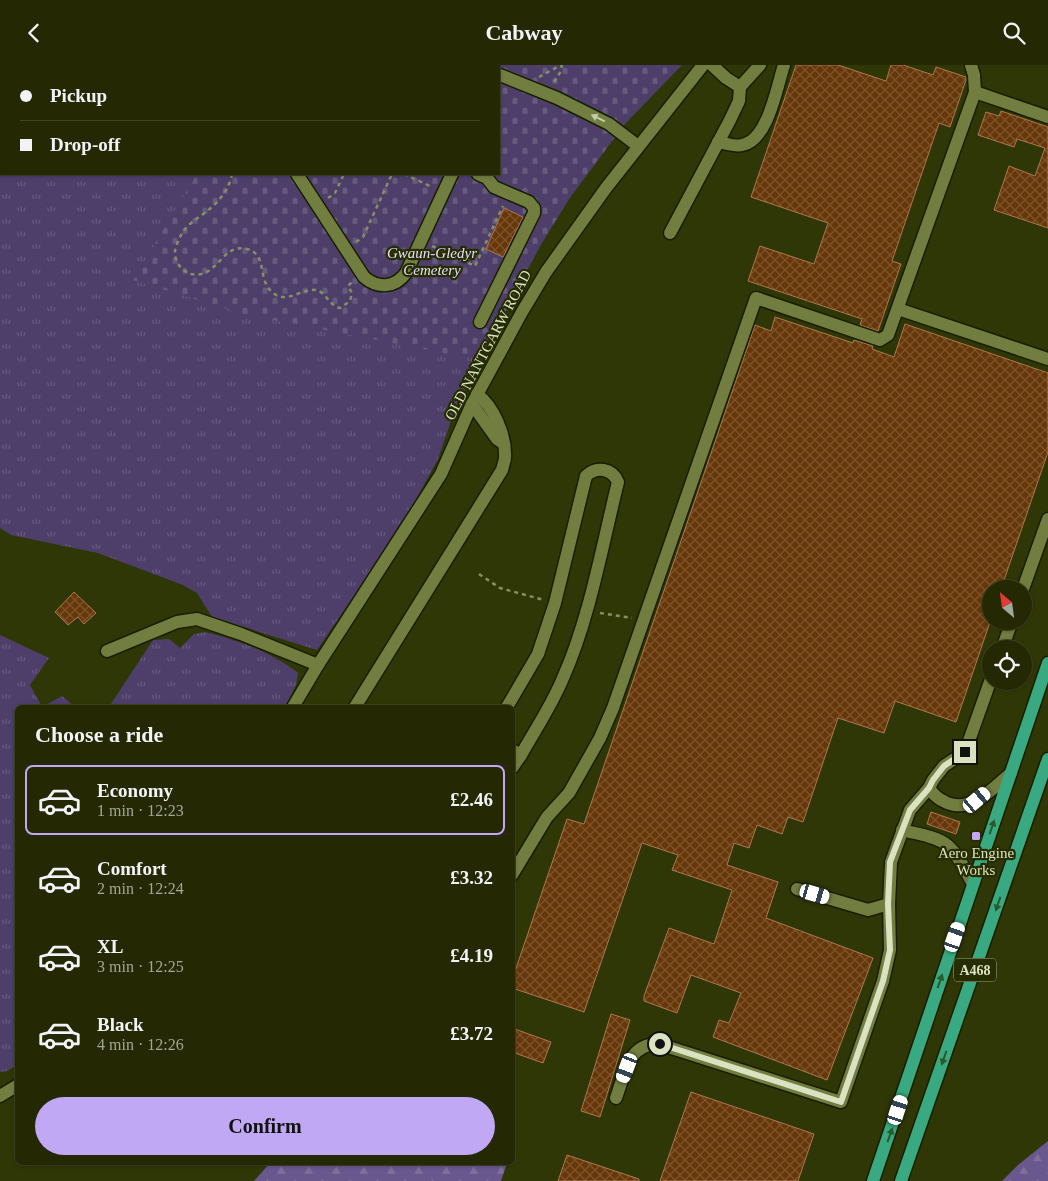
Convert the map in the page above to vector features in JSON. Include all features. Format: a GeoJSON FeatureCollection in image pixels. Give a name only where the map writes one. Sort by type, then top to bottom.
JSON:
{"type":"FeatureCollection","features":[{"type":"Feature","properties":{"kind":"main road","name":"A468"},"geometry":{"type":"LineString","coordinates":[[873,1181],[893,1127],[1048,663]]}},
{"type":"Feature","properties":{"kind":"main road","name":"A468"},"geometry":{"type":"LineString","coordinates":[[901,1181],[1048,759]]}},
{"type":"Feature","properties":{"kind":"street","name":"OLD NANTGARW ROAD"},"geometry":{"type":"LineString","coordinates":[[294,705],[441,474],[474,399],[522,311],[546,272],[572,233],[703,65]]}},
{"type":"Feature","properties":{"kind":"street"},"geometry":{"type":"LineString","coordinates":[[712,65],[726,78],[740,87]]}},
{"type":"Feature","properties":{"kind":"street"},"geometry":{"type":"LineString","coordinates":[[670,233],[739,101],[740,87],[760,65]]}},
{"type":"Feature","properties":{"kind":"street"},"geometry":{"type":"LineString","coordinates":[[718,142],[741,146],[754,139],[766,122],[784,65]]}},
{"type":"Feature","properties":{"kind":"street"},"geometry":{"type":"LineString","coordinates":[[515,870],[546,817],[569,793],[600,738],[613,708],[756,298],[880,340],[888,335],[975,92],[974,75],[971,65]]}},
{"type":"Feature","properties":{"kind":"street"},"geometry":{"type":"LineString","coordinates":[[500,72],[610,124],[638,146]]}},
{"type":"Feature","properties":{"kind":"street"},"geometry":{"type":"LineString","coordinates":[[975,92],[1048,117]]}},
{"type":"Feature","properties":{"kind":"street"},"geometry":{"type":"LineString","coordinates":[[298,175],[364,277],[369,282],[383,286],[396,283],[406,273],[452,175]]}},
{"type":"Feature","properties":{"kind":"street"},"geometry":{"type":"LineString","coordinates":[[480,175],[487,178],[494,187],[529,202],[534,208],[534,213],[480,322]]}},
{"type":"Feature","properties":{"kind":"street"},"geometry":{"type":"LineString","coordinates":[[898,309],[1048,359]]}},
{"type":"Feature","properties":{"kind":"street"},"geometry":{"type":"LineString","coordinates":[[356,705],[502,470],[506,455],[503,444],[497,439],[474,399]]}},
{"type":"Feature","properties":{"kind":"street"},"geometry":{"type":"LineString","coordinates":[[508,705],[538,654],[555,603],[586,476],[598,469],[611,472],[615,475],[618,482],[586,610],[571,660],[562,680],[517,753]]}},
{"type":"Feature","properties":{"kind":"street"},"geometry":{"type":"LineString","coordinates":[[1026,580],[1048,519]]}},
{"type":"Feature","properties":{"kind":"street"},"geometry":{"type":"LineString","coordinates":[[107,651],[177,622],[197,619],[241,634],[318,665]]}},
{"type":"Feature","properties":{"kind":"street"},"geometry":{"type":"LineString","coordinates":[[616,1098],[632,1056],[640,1048],[649,1044],[660,1044],[841,1102],[883,981],[890,950],[888,904],[890,862],[910,810],[929,788],[944,766],[965,752],[987,690]]}},
{"type":"Feature","properties":{"kind":"street"},"geometry":{"type":"LineString","coordinates":[[929,788],[934,795],[943,801],[960,806],[977,800],[1011,773]]}},
{"type":"Feature","properties":{"kind":"street"},"geometry":{"type":"LineString","coordinates":[[902,830],[940,841],[946,845],[957,857],[973,884]]}},
{"type":"Feature","properties":{"kind":"street"},"geometry":{"type":"LineString","coordinates":[[797,889],[868,910],[888,904]]}},
{"type":"Feature","properties":{"kind":"street"},"geometry":{"type":"LineString","coordinates":[[0,1096],[15,1087]]}},
{"type":"Feature","properties":{"kind":"path"},"geometry":{"type":"LineString","coordinates":[[533,81],[562,65]]}},
{"type":"Feature","properties":{"kind":"path"},"geometry":{"type":"LineString","coordinates":[[547,94],[561,71],[562,65]]}},
{"type":"Feature","properties":{"kind":"path"},"geometry":{"type":"LineString","coordinates":[[232,175],[227,189],[216,203],[193,220],[182,232],[176,246],[175,255],[181,268],[195,274],[208,272],[231,250],[246,248],[259,257],[266,284],[276,295],[288,297],[313,290],[318,291],[334,306],[340,308],[350,301],[352,293],[348,286],[353,281]]}},
{"type":"Feature","properties":{"kind":"path"},"geometry":{"type":"LineString","coordinates":[[316,205],[335,193],[344,175]]}},
{"type":"Feature","properties":{"kind":"path"},"geometry":{"type":"LineString","coordinates":[[345,249],[364,237],[392,175]]}},
{"type":"Feature","properties":{"kind":"path"},"geometry":{"type":"LineString","coordinates":[[406,175],[436,189]]}},
{"type":"Feature","properties":{"kind":"path"},"geometry":{"type":"LineString","coordinates":[[430,246],[475,267],[506,199]]}},
{"type":"Feature","properties":{"kind":"green space","name":"Gwaun-Gledyr Cemetery"},"geometry":{"type":"Polygon","coordinates":[[[500,65],[682,65],[624,125],[569,199],[540,246],[480,360],[243,314],[133,280],[196,175],[500,175],[500,65]]]}},
{"type":"Feature","properties":{"kind":"green space"},"geometry":{"type":"Polygon","coordinates":[[[0,175],[233,175],[517,261],[569,199],[540,246],[472,374],[452,418],[438,459],[409,512],[317,650],[212,617],[197,593],[183,585],[98,553],[11,535],[0,528],[0,175]]]}},
{"type":"Feature","properties":{"kind":"green space"},"geometry":{"type":"Polygon","coordinates":[[[205,632],[254,648],[277,659],[298,673],[296,685],[286,705],[110,705],[153,640],[169,639],[180,648],[194,634],[205,632]]]}},
{"type":"Feature","properties":{"kind":"green space"},"geometry":{"type":"Polygon","coordinates":[[[0,635],[49,658],[30,685],[41,705],[15,705],[15,1066],[7,1071],[0,1072],[0,635]]]}},
{"type":"Feature","properties":{"kind":"green space"},"geometry":{"type":"Polygon","coordinates":[[[62,696],[73,705],[46,705],[62,696]]]}},
{"type":"Feature","properties":{"kind":"green space"},"geometry":{"type":"Polygon","coordinates":[[[1048,1141],[1048,1181],[1002,1181],[1018,1165],[1048,1141]]]}},
{"type":"Feature","properties":{"kind":"green space"},"geometry":{"type":"Polygon","coordinates":[[[268,1165],[506,1165],[501,1181],[254,1181],[268,1165]]]}},
{"type":"Feature","properties":{"kind":"building"},"geometry":{"type":"Polygon","coordinates":[[[796,65],[838,65],[886,81],[891,65],[903,65],[933,75],[936,67],[966,77],[950,127],[939,123],[892,261],[901,264],[878,331],[860,325],[862,319],[748,281],[760,246],[814,264],[828,223],[751,197],[796,65]]]}},
{"type":"Feature","properties":{"kind":"building"},"geometry":{"type":"Polygon","coordinates":[[[1001,111],[1048,127],[1048,228],[994,210],[1009,166],[1035,176],[1045,148],[1017,139],[1014,147],[978,135],[986,112],[999,116],[1001,111]]]}},
{"type":"Feature","properties":{"kind":"building"},"geometry":{"type":"Polygon","coordinates":[[[504,208],[523,217],[503,257],[486,249],[504,208]]]}},
{"type":"Feature","properties":{"kind":"building"},"geometry":{"type":"Polygon","coordinates":[[[775,317],[853,343],[854,340],[873,346],[872,349],[894,357],[905,324],[1048,373],[1048,452],[1004,580],[982,580],[982,630],[987,630],[984,640],[982,640],[982,645],[956,722],[895,701],[884,733],[838,718],[803,822],[788,817],[782,834],[757,825],[749,848],[734,843],[727,865],[778,882],[766,918],[873,958],[827,1080],[713,1037],[719,1020],[729,1023],[741,993],[691,975],[677,1013],[644,1001],[644,996],[669,928],[714,944],[732,890],[672,870],[678,855],[642,843],[584,1012],[515,989],[515,971],[567,819],[584,824],[755,325],[771,331],[775,317]]]}},
{"type":"Feature","properties":{"kind":"building"},"geometry":{"type":"Polygon","coordinates":[[[74,592],[96,613],[84,624],[78,617],[68,625],[55,612],[74,592]]]}},
{"type":"Feature","properties":{"kind":"building"},"geometry":{"type":"Polygon","coordinates":[[[931,812],[960,822],[956,834],[927,824],[931,812]]]}},
{"type":"Feature","properties":{"kind":"building"},"geometry":{"type":"Polygon","coordinates":[[[611,1014],[630,1020],[600,1117],[581,1111],[611,1014]]]}},
{"type":"Feature","properties":{"kind":"building"},"geometry":{"type":"Polygon","coordinates":[[[515,1029],[551,1042],[543,1063],[515,1053],[515,1029]]]}},
{"type":"Feature","properties":{"kind":"building"},"geometry":{"type":"Polygon","coordinates":[[[691,1092],[814,1134],[798,1181],[660,1181],[691,1092]]]}},
{"type":"Feature","properties":{"kind":"building"},"geometry":{"type":"Polygon","coordinates":[[[567,1155],[639,1179],[639,1181],[558,1181],[567,1155]]]}},
{"type":"Feature","properties":{"kind":"place","name":"Aero Engine Works"},"geometry":{"type":"Point","coordinates":[976,836]}},
{"type":"Feature","properties":{"kind":"route"},"geometry":{"type":"LineString","coordinates":[[660,1044],[841,1102],[883,981],[890,950],[888,904],[890,862],[910,810],[929,788],[944,766],[965,752]]}}]}
